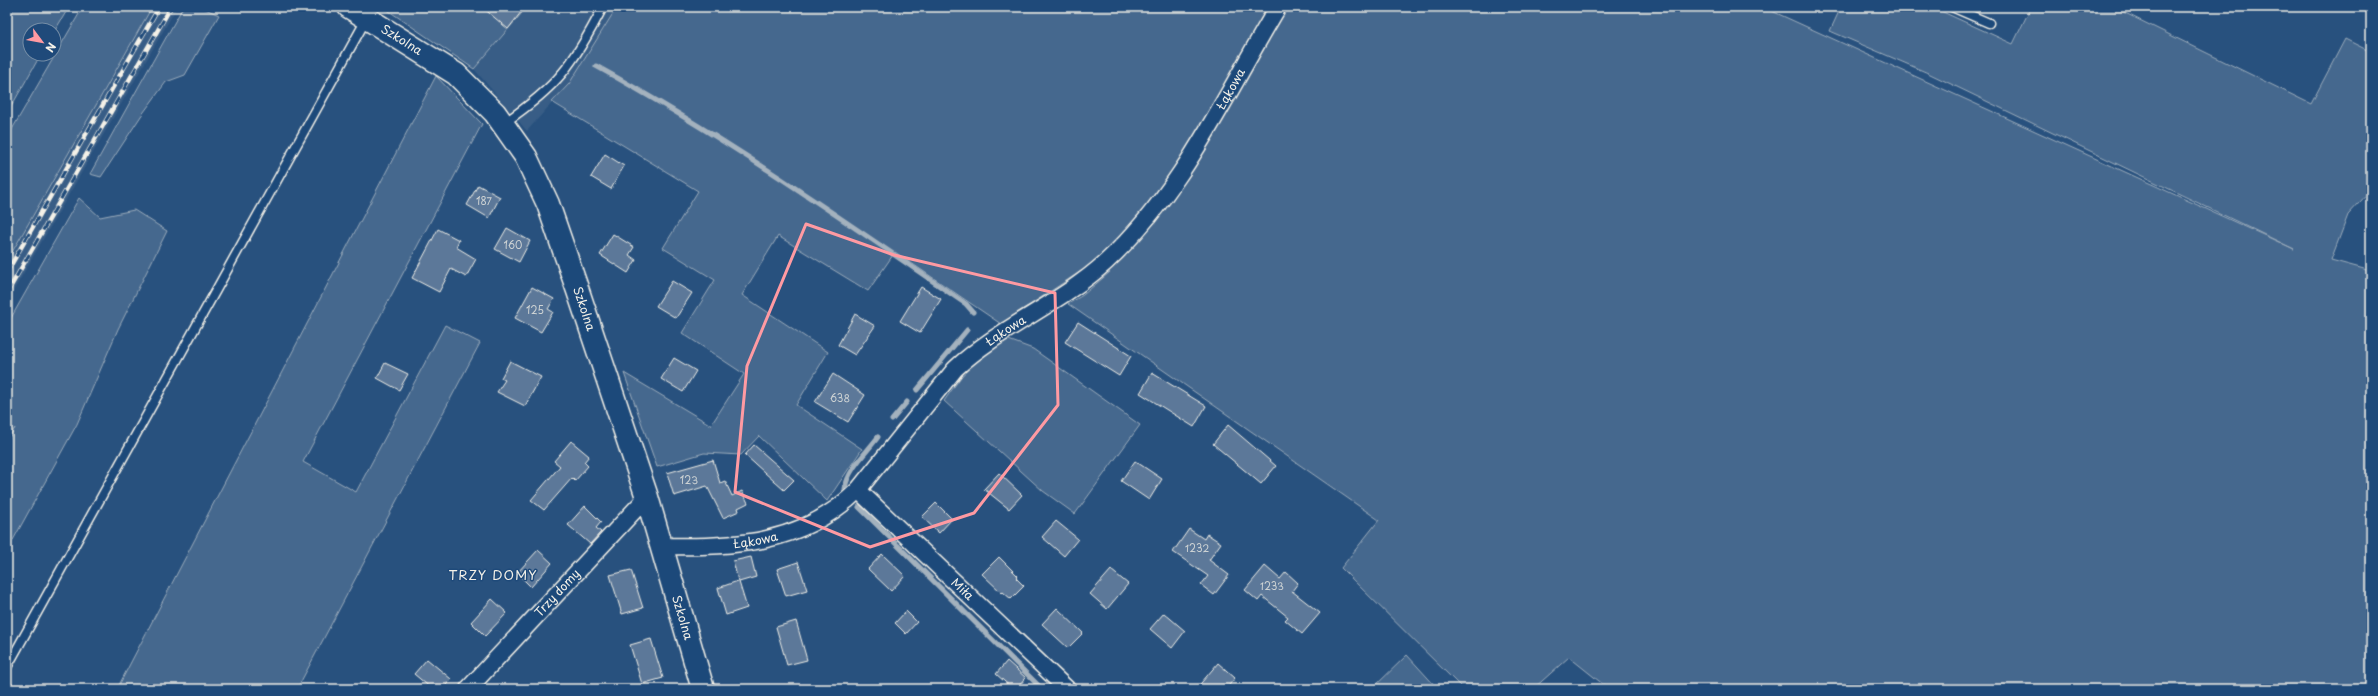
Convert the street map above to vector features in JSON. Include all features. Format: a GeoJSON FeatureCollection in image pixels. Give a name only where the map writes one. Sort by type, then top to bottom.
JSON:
{"type":"FeatureCollection","features":[{"type":"Feature","properties":{"kind":"street","name":"Łąkowa"},"geometry":{"type":"LineString","coordinates":[[661,546],[739,545],[791,532],[825,518],[858,490],[955,369],[982,346],[1087,278],[1106,262],[1138,228],[1168,192],[1194,154],[1278,7]]}},
{"type":"Feature","properties":{"kind":"street","name":"Szkolna"},"geometry":{"type":"LineString","coordinates":[[358,12],[456,74],[482,98],[504,124],[526,157],[548,204],[647,497],[703,689]]}},
{"type":"Feature","properties":{"kind":"street","name":"Miła"},"geometry":{"type":"LineString","coordinates":[[858,490],[1067,689]]}},
{"type":"Feature","properties":{"kind":"street","name":"Trzy domy"},"geometry":{"type":"LineString","coordinates":[[468,689],[647,497]]}},
{"type":"Feature","properties":{"kind":"lane"},"geometry":{"type":"LineString","coordinates":[[504,124],[533,103],[560,77],[584,43],[603,7]]}},
{"type":"Feature","properties":{"kind":"lane"},"geometry":{"type":"LineString","coordinates":[[1952,7],[1989,23]]}},
{"type":"Feature","properties":{"kind":"lane"},"geometry":{"type":"LineString","coordinates":[[7,667],[358,12]]}},
{"type":"Feature","properties":{"kind":"highlighted area"},"geometry":{"type":"Polygon","coordinates":[[[806,224],[894,255],[1055,293],[1058,405],[974,513],[870,547],[735,492],[747,366],[806,224]]]}},
{"type":"Feature","properties":{"kind":"shaded area"},"geometry":{"type":"Polygon","coordinates":[[[12,7],[69,7],[60,22],[22,22],[22,62],[36,62],[7,114],[7,16],[12,7]]]}},
{"type":"Feature","properties":{"kind":"shaded area"},"geometry":{"type":"Polygon","coordinates":[[[83,7],[152,7],[7,261],[7,138],[51,62],[62,62],[62,43],[83,7]]]}},
{"type":"Feature","properties":{"kind":"shaded area"},"geometry":{"type":"Polygon","coordinates":[[[152,7],[177,7],[7,302],[7,261],[152,7]]]}},
{"type":"Feature","properties":{"kind":"shaded area"},"geometry":{"type":"Polygon","coordinates":[[[183,7],[201,7],[219,15],[185,75],[166,82],[141,116],[101,177],[90,174],[183,7]]]}},
{"type":"Feature","properties":{"kind":"shaded area"},"geometry":{"type":"Polygon","coordinates":[[[383,7],[527,7],[474,69],[383,7]]]}},
{"type":"Feature","properties":{"kind":"shaded area"},"geometry":{"type":"Polygon","coordinates":[[[527,7],[617,7],[569,84],[527,131],[474,69],[527,7]]]}},
{"type":"Feature","properties":{"kind":"shaded area"},"geometry":{"type":"Polygon","coordinates":[[[617,7],[1763,7],[2294,249],[1928,73],[1830,31],[1841,7],[1932,7],[2013,44],[2031,7],[2113,7],[2311,104],[2345,39],[2371,52],[2371,190],[2348,215],[2331,260],[2364,269],[2371,273],[2371,689],[1609,689],[1569,657],[1533,689],[1463,689],[1341,568],[1379,520],[1068,304],[1083,295],[1110,272],[1081,271],[1001,324],[895,252],[868,291],[778,236],[742,295],[828,352],[796,405],[862,449],[827,501],[759,436],[741,455],[704,453],[657,467],[624,373],[711,425],[744,374],[682,333],[715,280],[663,248],[698,191],[552,102],[569,84],[617,7]]]}},
{"type":"Feature","properties":{"kind":"shaded area"},"geometry":{"type":"Polygon","coordinates":[[[436,76],[482,124],[303,462],[356,492],[445,325],[480,343],[297,689],[117,689],[436,76]]]}},
{"type":"Feature","properties":{"kind":"shaded area"},"geometry":{"type":"Polygon","coordinates":[[[79,198],[100,217],[134,210],[167,231],[118,329],[77,424],[7,551],[7,441],[15,428],[7,439],[7,325],[79,198]]]}},
{"type":"Feature","properties":{"kind":"shaded area"},"geometry":{"type":"Polygon","coordinates":[[[1006,339],[1033,349],[1140,425],[1075,514],[1043,491],[944,401],[968,367],[1006,339]]]}},
{"type":"Feature","properties":{"kind":"shaded area"},"geometry":{"type":"Polygon","coordinates":[[[1407,655],[1438,689],[1372,689],[1407,655]]]}},
{"type":"Feature","properties":{"kind":"building"},"geometry":{"type":"Polygon","coordinates":[[[482,7],[525,7],[508,29],[482,7]]]}},
{"type":"Feature","properties":{"kind":"building"},"geometry":{"type":"Polygon","coordinates":[[[605,154],[624,166],[611,189],[591,177],[605,154]]]}},
{"type":"Feature","properties":{"kind":"building"},"geometry":{"type":"Polygon","coordinates":[[[478,185],[500,197],[489,218],[467,205],[478,185]]]}},
{"type":"Feature","properties":{"kind":"building"},"geometry":{"type":"Polygon","coordinates":[[[507,228],[530,241],[519,262],[495,249],[507,228]]]}},
{"type":"Feature","properties":{"kind":"building"},"geometry":{"type":"Polygon","coordinates":[[[438,229],[459,240],[456,247],[476,259],[466,277],[451,269],[439,292],[412,278],[438,229]]]}},
{"type":"Feature","properties":{"kind":"building"},"geometry":{"type":"Polygon","coordinates":[[[613,234],[634,247],[629,255],[636,260],[628,273],[600,255],[613,234]]]}},
{"type":"Feature","properties":{"kind":"building"},"geometry":{"type":"Polygon","coordinates":[[[672,281],[692,293],[676,318],[656,306],[672,281]]]}},
{"type":"Feature","properties":{"kind":"building"},"geometry":{"type":"Polygon","coordinates":[[[532,287],[554,299],[548,309],[553,312],[541,332],[515,318],[532,287]]]}},
{"type":"Feature","properties":{"kind":"building"},"geometry":{"type":"Polygon","coordinates":[[[921,287],[941,299],[920,333],[900,321],[921,287]]]}},
{"type":"Feature","properties":{"kind":"building"},"geometry":{"type":"Polygon","coordinates":[[[855,314],[875,326],[855,355],[838,345],[855,314]]]}},
{"type":"Feature","properties":{"kind":"building"},"geometry":{"type":"Polygon","coordinates":[[[1078,322],[1131,356],[1119,376],[1065,342],[1078,322]]]}},
{"type":"Feature","properties":{"kind":"building"},"geometry":{"type":"Polygon","coordinates":[[[674,358],[696,371],[683,392],[661,379],[674,358]]]}},
{"type":"Feature","properties":{"kind":"building"},"geometry":{"type":"Polygon","coordinates":[[[510,361],[541,377],[525,406],[497,392],[505,380],[501,378],[510,361]]]}},
{"type":"Feature","properties":{"kind":"building"},"geometry":{"type":"Polygon","coordinates":[[[385,363],[408,374],[399,390],[377,378],[385,363]]]}},
{"type":"Feature","properties":{"kind":"building"},"geometry":{"type":"Polygon","coordinates":[[[1152,373],[1206,406],[1194,427],[1140,393],[1152,373]]]}},
{"type":"Feature","properties":{"kind":"building"},"geometry":{"type":"Polygon","coordinates":[[[833,374],[865,395],[848,422],[815,402],[833,374]]]}},
{"type":"Feature","properties":{"kind":"building"},"geometry":{"type":"Polygon","coordinates":[[[1228,425],[1276,466],[1261,484],[1213,444],[1228,425]]]}},
{"type":"Feature","properties":{"kind":"building"},"geometry":{"type":"Polygon","coordinates":[[[571,441],[589,456],[584,462],[588,466],[575,481],[572,478],[544,510],[531,500],[560,466],[554,461],[571,441]]]}},
{"type":"Feature","properties":{"kind":"building"},"geometry":{"type":"Polygon","coordinates":[[[754,445],[794,480],[784,490],[745,455],[754,445]]]}},
{"type":"Feature","properties":{"kind":"building"},"geometry":{"type":"Polygon","coordinates":[[[713,460],[720,483],[725,481],[732,496],[742,491],[748,503],[738,508],[739,511],[723,518],[707,486],[674,496],[667,473],[713,460]]]}},
{"type":"Feature","properties":{"kind":"building"},"geometry":{"type":"Polygon","coordinates":[[[1135,461],[1162,479],[1149,500],[1121,481],[1135,461]]]}},
{"type":"Feature","properties":{"kind":"building"},"geometry":{"type":"Polygon","coordinates":[[[999,473],[1022,495],[1009,509],[984,489],[999,473]]]}},
{"type":"Feature","properties":{"kind":"building"},"geometry":{"type":"Polygon","coordinates":[[[936,503],[952,519],[939,533],[922,517],[936,503]]]}},
{"type":"Feature","properties":{"kind":"building"},"geometry":{"type":"Polygon","coordinates":[[[585,506],[601,522],[596,528],[601,532],[590,544],[568,525],[585,506]]]}},
{"type":"Feature","properties":{"kind":"building"},"geometry":{"type":"Polygon","coordinates":[[[1056,521],[1078,539],[1064,556],[1042,537],[1056,521]]]}},
{"type":"Feature","properties":{"kind":"building"},"geometry":{"type":"Polygon","coordinates":[[[1189,529],[1204,539],[1207,534],[1221,543],[1209,560],[1229,575],[1214,595],[1201,585],[1208,576],[1173,552],[1189,529]]]}},
{"type":"Feature","properties":{"kind":"building"},"geometry":{"type":"Polygon","coordinates":[[[538,550],[552,563],[531,587],[517,573],[538,550]]]}},
{"type":"Feature","properties":{"kind":"building"},"geometry":{"type":"Polygon","coordinates":[[[882,554],[905,576],[891,591],[868,569],[882,554]]]}},
{"type":"Feature","properties":{"kind":"building"},"geometry":{"type":"Polygon","coordinates":[[[751,557],[756,577],[739,582],[747,608],[726,615],[718,588],[738,581],[733,561],[751,557]]]}},
{"type":"Feature","properties":{"kind":"building"},"geometry":{"type":"Polygon","coordinates":[[[999,557],[1018,576],[1016,578],[1024,586],[1011,599],[1003,592],[1002,593],[982,574],[999,557]]]}},
{"type":"Feature","properties":{"kind":"building"},"geometry":{"type":"Polygon","coordinates":[[[798,562],[807,590],[786,596],[777,569],[798,562]]]}},
{"type":"Feature","properties":{"kind":"building"},"geometry":{"type":"Polygon","coordinates":[[[1265,566],[1280,579],[1286,572],[1298,583],[1292,591],[1320,613],[1302,634],[1285,620],[1288,617],[1262,596],[1258,601],[1245,590],[1265,566]]]}},
{"type":"Feature","properties":{"kind":"building"},"geometry":{"type":"Polygon","coordinates":[[[631,570],[643,608],[622,614],[610,575],[631,570]]]}},
{"type":"Feature","properties":{"kind":"building"},"geometry":{"type":"Polygon","coordinates":[[[1111,570],[1128,584],[1107,609],[1090,594],[1111,570]]]}},
{"type":"Feature","properties":{"kind":"building"},"geometry":{"type":"Polygon","coordinates":[[[492,599],[507,613],[485,636],[471,622],[492,599]]]}},
{"type":"Feature","properties":{"kind":"building"},"geometry":{"type":"Polygon","coordinates":[[[1057,608],[1083,633],[1068,648],[1042,624],[1057,608]]]}},
{"type":"Feature","properties":{"kind":"building"},"geometry":{"type":"Polygon","coordinates":[[[906,611],[917,622],[906,634],[895,623],[906,611]]]}},
{"type":"Feature","properties":{"kind":"building"},"geometry":{"type":"Polygon","coordinates":[[[1164,613],[1185,631],[1172,648],[1150,629],[1164,613]]]}},
{"type":"Feature","properties":{"kind":"building"},"geometry":{"type":"Polygon","coordinates":[[[796,621],[807,660],[787,665],[776,627],[796,621]]]}},
{"type":"Feature","properties":{"kind":"building"},"geometry":{"type":"Polygon","coordinates":[[[651,639],[663,678],[642,684],[630,645],[651,639]]]}},
{"type":"Feature","properties":{"kind":"building"},"geometry":{"type":"Polygon","coordinates":[[[427,659],[451,679],[443,689],[432,689],[414,674],[427,659]]]}},
{"type":"Feature","properties":{"kind":"building"},"geometry":{"type":"Polygon","coordinates":[[[1007,661],[1026,678],[1016,689],[1013,689],[996,674],[1007,661]]]}},
{"type":"Feature","properties":{"kind":"building"},"geometry":{"type":"Polygon","coordinates":[[[1218,663],[1235,678],[1226,689],[1196,689],[1218,663]]]}},
{"type":"Feature","properties":{"kind":"waterway"},"geometry":{"type":"LineString","coordinates":[[596,66],[691,121],[784,180],[966,304],[973,312]]}},
{"type":"Feature","properties":{"kind":"waterway"},"geometry":{"type":"LineString","coordinates":[[917,390],[967,330]]}},
{"type":"Feature","properties":{"kind":"waterway"},"geometry":{"type":"LineString","coordinates":[[892,420],[907,402]]}},
{"type":"Feature","properties":{"kind":"waterway"},"geometry":{"type":"LineString","coordinates":[[845,489],[849,475],[853,468],[878,437]]}},
{"type":"Feature","properties":{"kind":"waterway"},"geometry":{"type":"LineString","coordinates":[[859,507],[1042,689]]}},
{"type":"Feature","properties":{"kind":"railway"},"geometry":{"type":"LineString","coordinates":[[7,272],[159,7]]}},
{"type":"Feature","properties":{"kind":"railway"},"geometry":{"type":"LineString","coordinates":[[7,293],[171,7]]}},
{"type":"Feature","properties":{"kind":"district","name":"TRZY DOMY"},"geometry":{"type":"Point","coordinates":[493,575]}}]}
